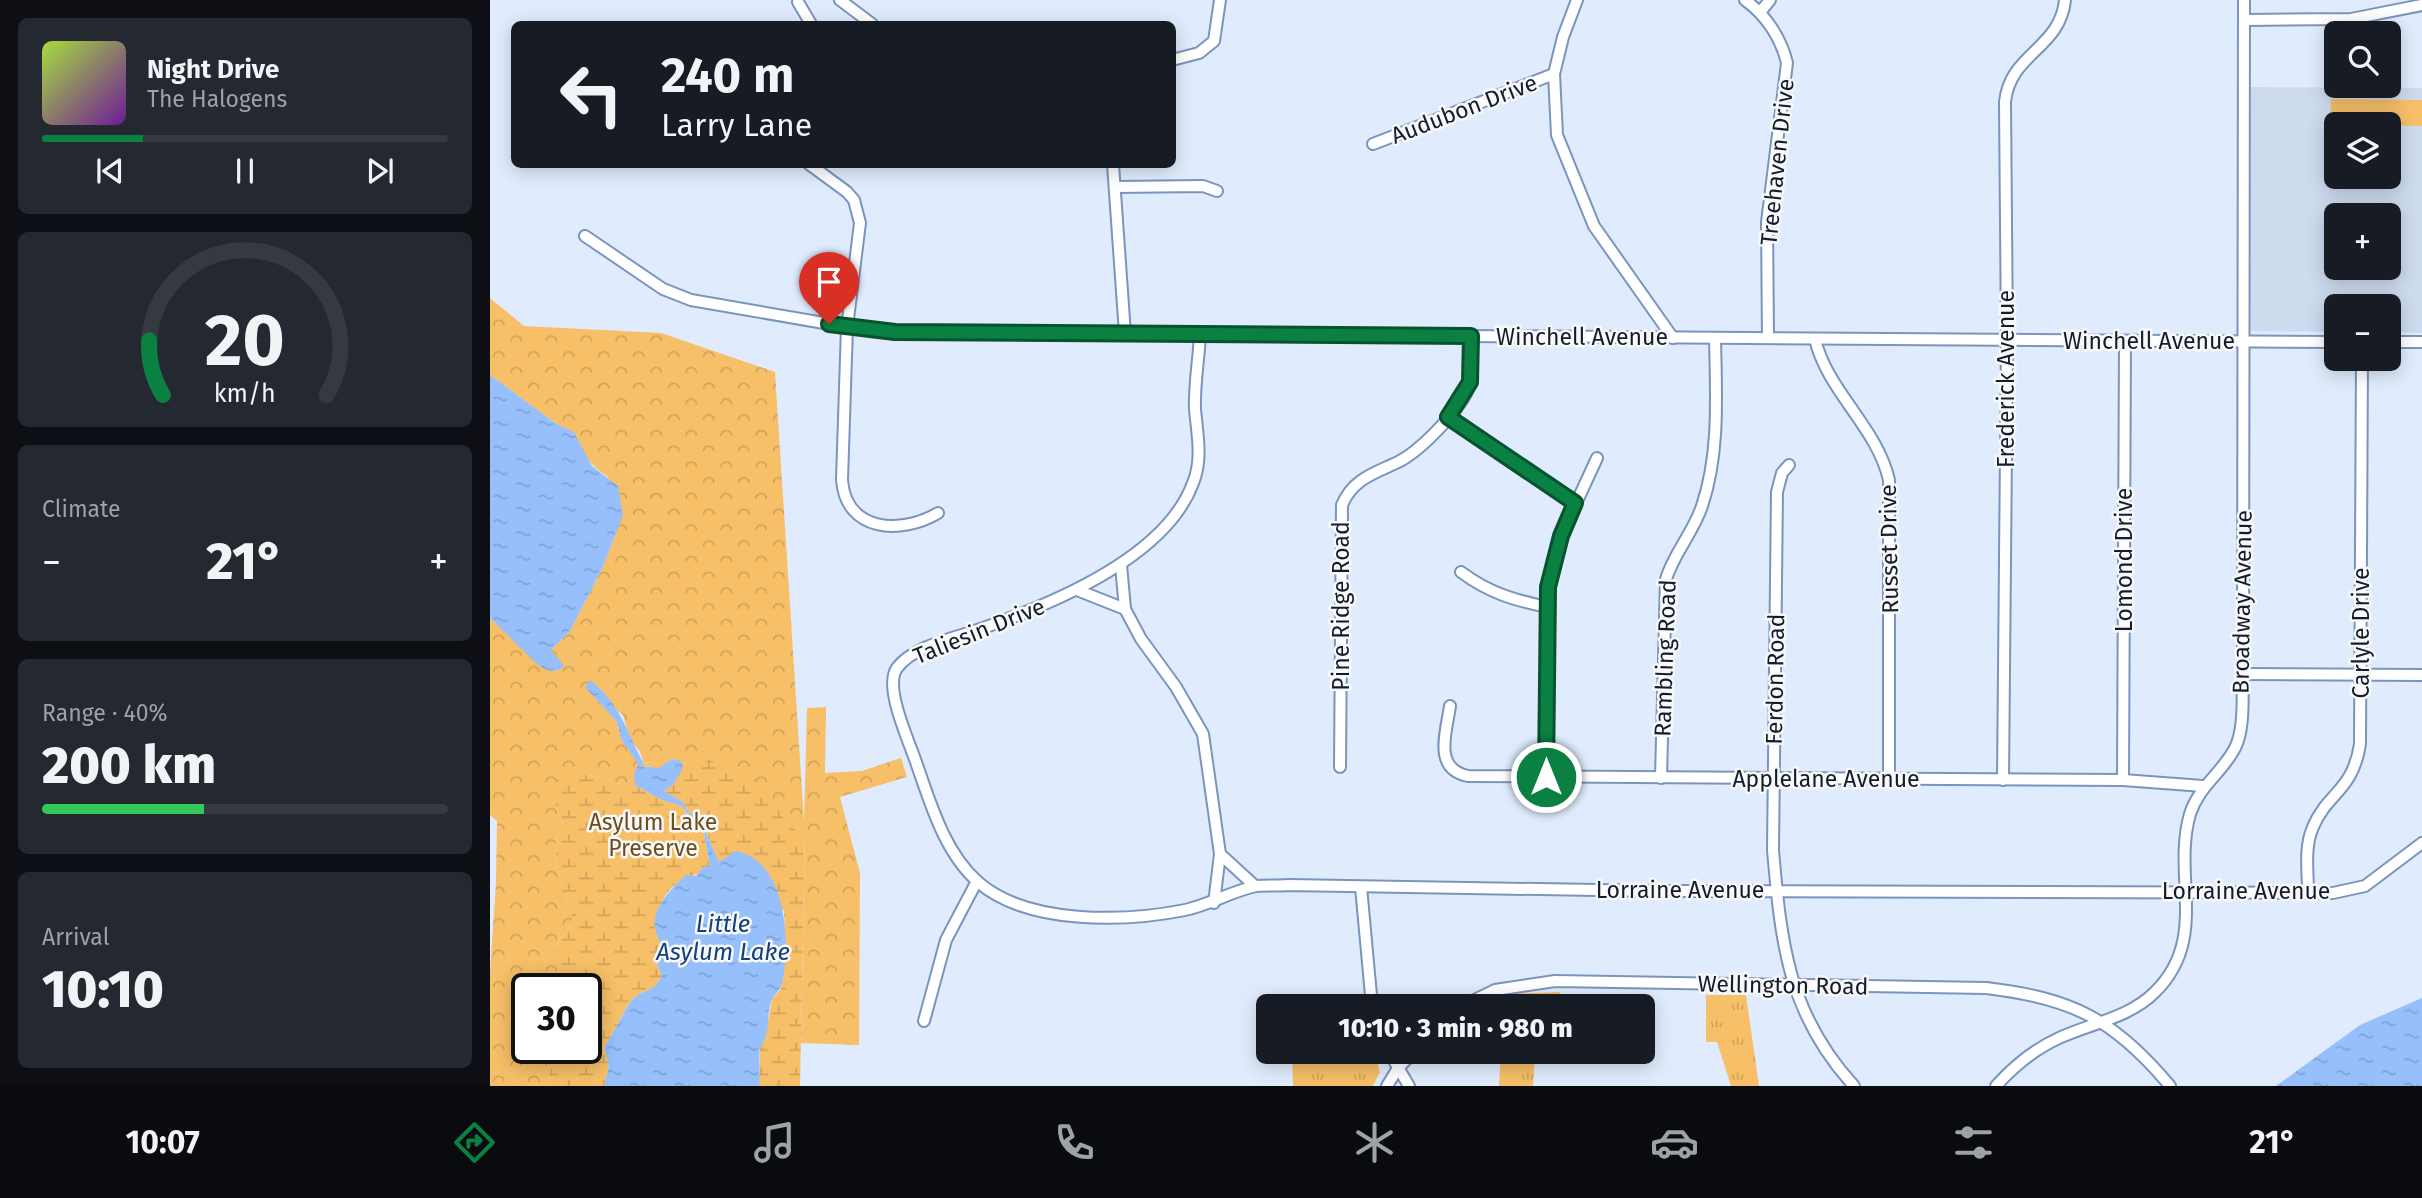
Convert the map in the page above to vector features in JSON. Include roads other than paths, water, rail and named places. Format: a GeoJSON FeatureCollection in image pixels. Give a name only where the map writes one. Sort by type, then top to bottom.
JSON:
{"type":"FeatureCollection","features":[{"type":"Feature","properties":{"kind":"street"},"geometry":{"type":"LineString","coordinates":[[840,0],[868,21]]}},
{"type":"Feature","properties":{"kind":"street"},"geometry":{"type":"LineString","coordinates":[[1176,59],[1199,53],[1214,41],[1220,0]]}},
{"type":"Feature","properties":{"kind":"street"},"geometry":{"type":"LineString","coordinates":[[1577,0],[1563,37],[1554,74],[1557,135],[1577,190],[1594,226],[1673,338]]}},
{"type":"Feature","properties":{"kind":"street","name":"Treehaven Drive"},"geometry":{"type":"LineString","coordinates":[[1745,0],[1761,11],[1784,53],[1787,76],[1768,222],[1768,338]]}},
{"type":"Feature","properties":{"kind":"street"},"geometry":{"type":"LineString","coordinates":[[1761,11],[1770,0]]}},
{"type":"Feature","properties":{"kind":"street","name":"Frederick Avenue"},"geometry":{"type":"LineString","coordinates":[[2003,780],[2006,90],[2014,72],[2061,24],[2065,0]]}},
{"type":"Feature","properties":{"kind":"street","name":"Broadway Avenue"},"geometry":{"type":"LineString","coordinates":[[1996,1086],[2035,1051],[2058,1038],[2139,1005],[2155,992],[2176,965],[2185,938],[2188,827],[2203,786],[2230,757],[2238,741],[2243,674],[2244,0]]}},
{"type":"Feature","properties":{"kind":"street"},"geometry":{"type":"LineString","coordinates":[[798,2],[809,21]]}},
{"type":"Feature","properties":{"kind":"street"},"geometry":{"type":"LineString","coordinates":[[2244,20],[2351,19],[2422,5]]}},
{"type":"Feature","properties":{"kind":"street","name":"Audubon Drive"},"geometry":{"type":"LineString","coordinates":[[1373,144],[1554,74]]}},
{"type":"Feature","properties":{"kind":"street"},"geometry":{"type":"LineString","coordinates":[[815,168],[842,187],[858,211],[856,277],[847,327],[842,480],[846,502],[860,517],[879,525],[916,523],[939,513]]}},
{"type":"Feature","properties":{"kind":"street"},"geometry":{"type":"LineString","coordinates":[[1113,168],[1125,334]]}},
{"type":"Feature","properties":{"kind":"street"},"geometry":{"type":"LineString","coordinates":[[1115,187],[1203,186],[1217,191]]}},
{"type":"Feature","properties":{"kind":"street","name":"Winchell Avenue"},"geometry":{"type":"LineString","coordinates":[[585,236],[663,289],[704,303],[847,327],[895,332],[2324,342]]}},
{"type":"Feature","properties":{"kind":"street","name":"Taliesin Drive"},"geometry":{"type":"LineString","coordinates":[[950,848],[926,792],[898,709],[891,684],[893,674],[898,666],[923,649],[1014,618],[1077,590],[1121,565],[1167,523],[1194,482],[1199,446],[1195,410],[1200,334]]}},
{"type":"Feature","properties":{"kind":"street","name":"Pine Ridge Road"},"geometry":{"type":"LineString","coordinates":[[1340,767],[1342,505],[1346,495],[1359,481],[1410,455],[1448,417],[1470,382],[1471,336]]}},
{"type":"Feature","properties":{"kind":"street","name":"Rambling Road"},"geometry":{"type":"LineString","coordinates":[[1661,778],[1666,579],[1670,565],[1695,525],[1711,473],[1716,404],[1715,338]]}},
{"type":"Feature","properties":{"kind":"street","name":"Russet Drive"},"geometry":{"type":"LineString","coordinates":[[1815,339],[1821,358],[1879,452],[1889,480],[1889,779]]}},
{"type":"Feature","properties":{"kind":"street","name":"Lomond Drive"},"geometry":{"type":"LineString","coordinates":[[2123,780],[2125,341]]}},
{"type":"Feature","properties":{"kind":"street"},"geometry":{"type":"LineString","coordinates":[[2401,342],[2422,342]]}},
{"type":"Feature","properties":{"kind":"street","name":"Carlyle Drive"},"geometry":{"type":"LineString","coordinates":[[2308,892],[2311,831],[2317,819],[2346,784],[2357,762],[2362,674],[2361,371]]}},
{"type":"Feature","properties":{"kind":"street"},"geometry":{"type":"LineString","coordinates":[[1448,417],[1575,503]]}},
{"type":"Feature","properties":{"kind":"street"},"geometry":{"type":"LineString","coordinates":[[1546,777],[1548,607],[1551,572],[1575,503],[1597,458]]}},
{"type":"Feature","properties":{"kind":"street","name":"Ferdon Road"},"geometry":{"type":"LineString","coordinates":[[1788,465],[1779,481],[1777,492],[1773,850],[1776,890],[1792,985],[1811,1027],[1832,1062],[1854,1086]]}},
{"type":"Feature","properties":{"kind":"street"},"geometry":{"type":"LineString","coordinates":[[1121,565],[1125,609],[1141,639],[1176,687],[1203,734],[1220,854],[1214,903]]}},
{"type":"Feature","properties":{"kind":"street"},"geometry":{"type":"LineString","coordinates":[[1461,572],[1482,587],[1504,597],[1548,607]]}},
{"type":"Feature","properties":{"kind":"street"},"geometry":{"type":"LineString","coordinates":[[1077,590],[1125,609]]}},
{"type":"Feature","properties":{"kind":"street"},"geometry":{"type":"LineString","coordinates":[[2243,674],[2422,674]]}},
{"type":"Feature","properties":{"kind":"street","name":"Applelane Avenue"},"geometry":{"type":"LineString","coordinates":[[1450,706],[1443,754],[1451,769],[1468,776],[2123,780],[2203,786]]}},
{"type":"Feature","properties":{"kind":"street","name":"Lorraine Avenue"},"geometry":{"type":"LineString","coordinates":[[950,848],[977,881],[1020,905],[1084,916],[1142,917],[1214,903],[1255,886],[2333,892],[2365,886],[2422,843]]}},
{"type":"Feature","properties":{"kind":"street"},"geometry":{"type":"LineString","coordinates":[[1220,854],[1255,886]]}},
{"type":"Feature","properties":{"kind":"street"},"geometry":{"type":"LineString","coordinates":[[924,1021],[946,940],[977,881]]}},
{"type":"Feature","properties":{"kind":"street"},"geometry":{"type":"LineString","coordinates":[[1361,887],[1371,994]]}},
{"type":"Feature","properties":{"kind":"street","name":"Wellington Road"},"geometry":{"type":"LineString","coordinates":[[1487,994],[1532,982],[1996,989],[2058,1000],[2102,1022],[2139,1052],[2170,1086]]}},
{"type":"Feature","properties":{"kind":"street"},"geometry":{"type":"LineString","coordinates":[[1396,1064],[1409,1086]]}},
{"type":"Feature","properties":{"kind":"street"},"geometry":{"type":"LineString","coordinates":[[1387,1086],[1402,1064]]}},
{"type":"Feature","properties":{"kind":"water"},"geometry":{"type":"Polygon","coordinates":[[[490,375],[555,423],[574,432],[592,466],[618,486],[623,515],[602,569],[570,631],[551,650],[564,666],[555,671],[538,665],[490,618],[490,375]]]}},
{"type":"Feature","properties":{"kind":"water","name":"Little Asylum Lake"},"geometry":{"type":"Polygon","coordinates":[[[590,680],[609,699],[622,719],[644,764],[640,766],[659,768],[672,759],[681,761],[683,768],[673,785],[664,791],[683,802],[689,813],[706,821],[706,833],[719,862],[735,851],[752,858],[766,870],[775,886],[785,926],[785,967],[781,986],[771,1002],[765,1040],[760,1048],[759,1086],[604,1086],[609,1066],[604,1047],[630,1002],[656,985],[662,975],[657,966],[662,950],[655,928],[656,913],[669,892],[686,875],[696,876],[704,866],[710,867],[702,822],[690,818],[682,806],[662,800],[635,785],[634,775],[638,764],[621,739],[617,722],[585,687],[590,680]]]}},
{"type":"Feature","properties":{"kind":"water"},"geometry":{"type":"Polygon","coordinates":[[[2422,998],[2422,1086],[2276,1086],[2360,1025],[2422,998]]]}},
{"type":"Feature","properties":{"kind":"park label","name":"Asylum Lake Preserve"},"geometry":{"type":"Point","coordinates":[653,835]}}]}
